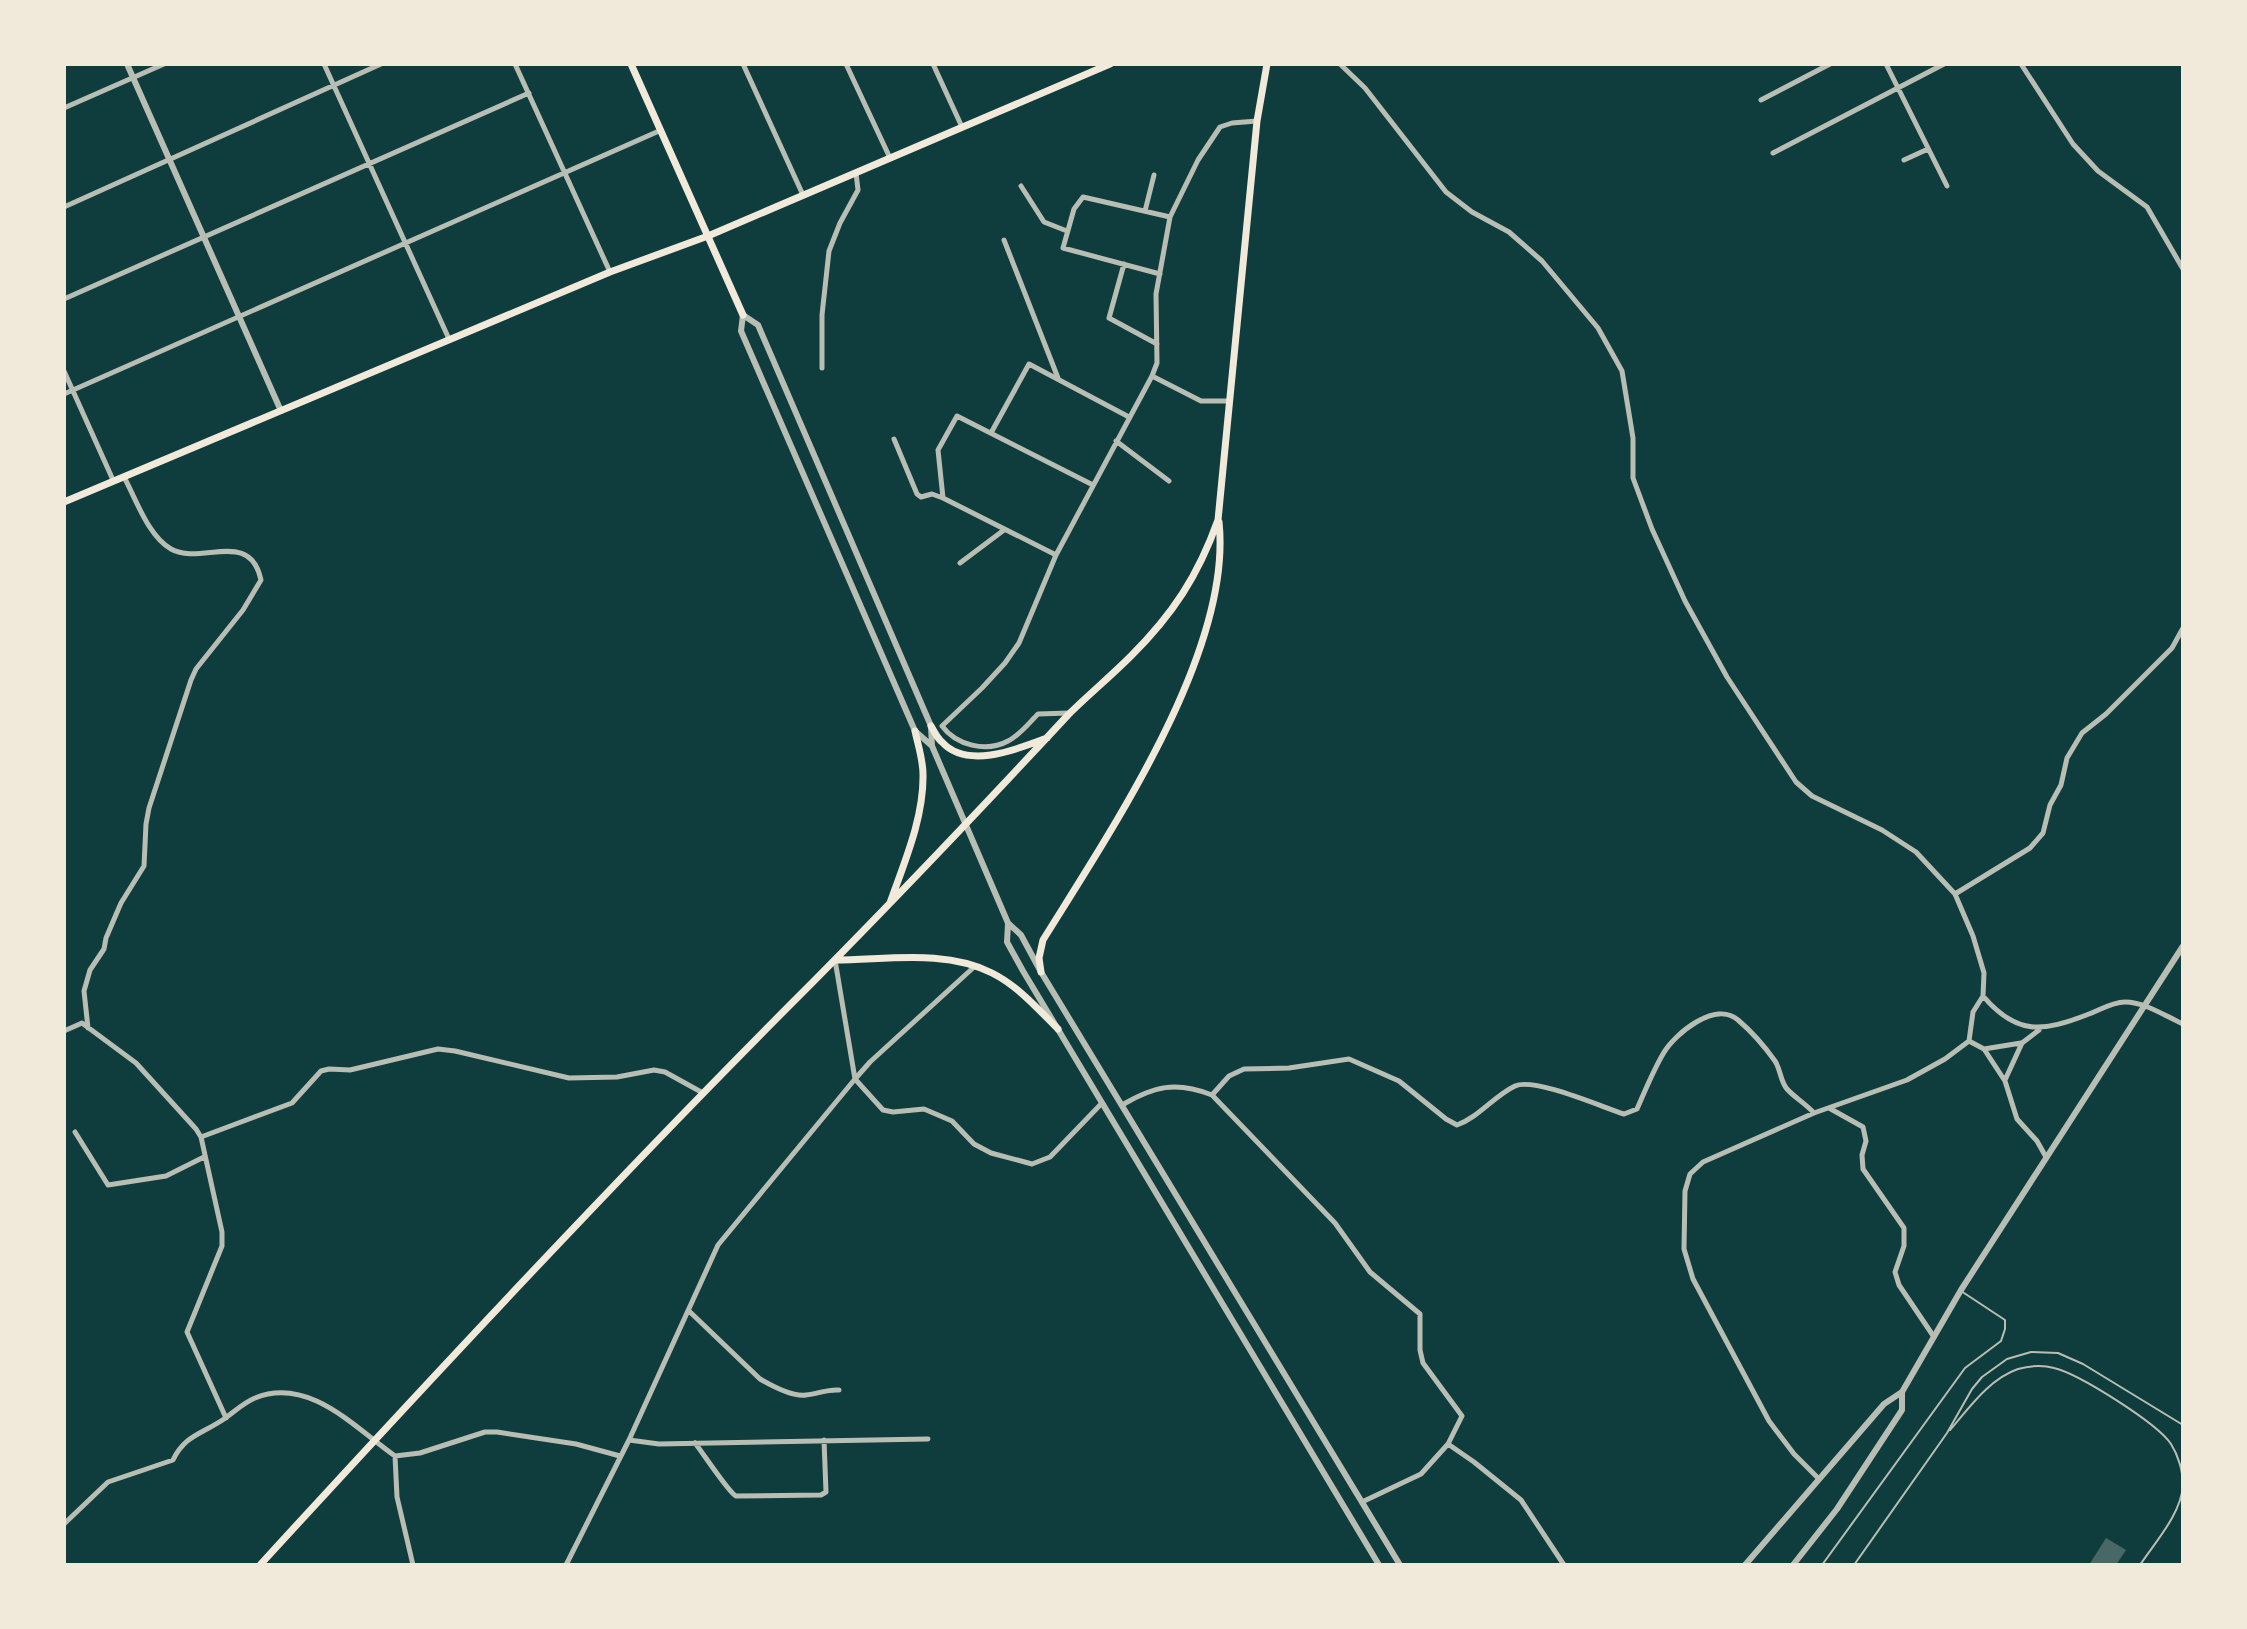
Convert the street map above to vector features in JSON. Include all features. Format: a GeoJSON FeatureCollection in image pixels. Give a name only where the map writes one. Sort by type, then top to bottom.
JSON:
{"type":"FeatureCollection","features":[{"type":"Feature","properties":{"kind":"main road"},"geometry":{"type":"LineString","coordinates":[[631,64],[743,315]]}},
{"type":"Feature","properties":{"kind":"main road"},"geometry":{"type":"LineString","coordinates":[[64,502],[610,272],[708,236],[1110,64]]}},
{"type":"Feature","properties":{"kind":"main road"},"geometry":{"type":"LineString","coordinates":[[1041,972],[1039,958],[1043,940],[1118,818],[1174,713],[1210,611],[1219,565],[1218,520],[1257,121],[1267,64]]}},
{"type":"Feature","properties":{"kind":"main road"},"geometry":{"type":"LineString","coordinates":[[260,1565],[703,1093],[965,827],[1070,713],[1132,655],[1178,602],[1204,559],[1218,520]]}},
{"type":"Feature","properties":{"kind":"main road"},"geometry":{"type":"LineString","coordinates":[[931,726],[943,744],[978,756],[1001,755],[1049,737]]}},
{"type":"Feature","properties":{"kind":"main road"},"geometry":{"type":"LineString","coordinates":[[889,905],[909,850],[918,811],[923,774],[915,731]]}},
{"type":"Feature","properties":{"kind":"main road"},"geometry":{"type":"LineString","coordinates":[[835,960],[939,957],[975,966],[994,974],[1024,994],[1058,1029]]}},
{"type":"Feature","properties":{"kind":"street"},"geometry":{"type":"LineString","coordinates":[[127,64],[281,411]]}},
{"type":"Feature","properties":{"kind":"street"},"geometry":{"type":"LineString","coordinates":[[64,108],[164,64]]}},
{"type":"Feature","properties":{"kind":"street"},"geometry":{"type":"LineString","coordinates":[[324,64],[449,339]]}},
{"type":"Feature","properties":{"kind":"street"},"geometry":{"type":"LineString","coordinates":[[64,207],[381,64]]}},
{"type":"Feature","properties":{"kind":"street"},"geometry":{"type":"LineString","coordinates":[[515,64],[610,272]]}},
{"type":"Feature","properties":{"kind":"street"},"geometry":{"type":"LineString","coordinates":[[743,64],[803,195]]}},
{"type":"Feature","properties":{"kind":"street"},"geometry":{"type":"LineString","coordinates":[[846,64],[890,158]]}},
{"type":"Feature","properties":{"kind":"street"},"geometry":{"type":"LineString","coordinates":[[933,64],[962,128]]}},
{"type":"Feature","properties":{"kind":"street"},"geometry":{"type":"LineString","coordinates":[[1340,64],[1365,88],[1446,192],[1472,212],[1509,232],[1542,261],[1598,328],[1622,371],[1633,438],[1633,478],[1685,601],[1727,677],[1796,782],[1812,796],[1882,830],[1916,852],[1955,894],[1973,936],[1984,973],[1983,996],[1973,1012],[1969,1041],[1945,1059],[1907,1080],[1814,1113],[1703,1162],[1690,1174],[1685,1191],[1684,1249],[1693,1279],[1769,1421],[1794,1454],[1818,1478]]}},
{"type":"Feature","properties":{"kind":"street"},"geometry":{"type":"LineString","coordinates":[[1761,100],[1830,64]]}},
{"type":"Feature","properties":{"kind":"street"},"geometry":{"type":"LineString","coordinates":[[1886,64],[1947,186]]}},
{"type":"Feature","properties":{"kind":"street"},"geometry":{"type":"LineString","coordinates":[[1773,153],[1944,64]]}},
{"type":"Feature","properties":{"kind":"street"},"geometry":{"type":"LineString","coordinates":[[2021,64],[2073,144],[2098,171],[2147,207],[2183,269]]}},
{"type":"Feature","properties":{"kind":"street"},"geometry":{"type":"LineString","coordinates":[[64,299],[529,93]]}},
{"type":"Feature","properties":{"kind":"street"},"geometry":{"type":"LineString","coordinates":[[1070,713],[1038,714],[1010,741],[993,746],[975,746],[959,741],[942,726],[982,688],[1019,643],[1056,555],[1152,376],[1157,363],[1155,326],[1160,274],[1170,217],[1198,160],[1220,127],[1257,121]]}},
{"type":"Feature","properties":{"kind":"street"},"geometry":{"type":"LineString","coordinates":[[64,394],[659,131]]}},
{"type":"Feature","properties":{"kind":"street"},"geometry":{"type":"LineString","coordinates":[[1904,160],[1928,149]]}},
{"type":"Feature","properties":{"kind":"street"},"geometry":{"type":"LineString","coordinates":[[822,368],[822,315],[829,251],[858,190],[856,172]]}},
{"type":"Feature","properties":{"kind":"street"},"geometry":{"type":"LineString","coordinates":[[1145,211],[1154,175]]}},
{"type":"Feature","properties":{"kind":"street"},"geometry":{"type":"LineString","coordinates":[[1021,186],[1044,222],[1067,231]]}},
{"type":"Feature","properties":{"kind":"street"},"geometry":{"type":"LineString","coordinates":[[1160,274],[1063,248],[1074,209],[1083,197],[1170,217]]}},
{"type":"Feature","properties":{"kind":"street"},"geometry":{"type":"LineString","coordinates":[[1004,240],[1058,379]]}},
{"type":"Feature","properties":{"kind":"street"},"geometry":{"type":"LineString","coordinates":[[1124,264],[1109,318],[1157,344]]}},
{"type":"Feature","properties":{"kind":"street"},"geometry":{"type":"LineString","coordinates":[[932,746],[915,731],[741,331],[743,315],[758,325],[931,726],[932,746],[1008,923],[1021,935],[1400,1565]]}},
{"type":"Feature","properties":{"kind":"street"},"geometry":{"type":"LineString","coordinates":[[991,433],[1024,367],[1029,364],[1129,417]]}},
{"type":"Feature","properties":{"kind":"street"},"geometry":{"type":"LineString","coordinates":[[64,371],[113,480]]}},
{"type":"Feature","properties":{"kind":"street"},"geometry":{"type":"LineString","coordinates":[[1152,376],[1201,401],[1230,401]]}},
{"type":"Feature","properties":{"kind":"street"},"geometry":{"type":"LineString","coordinates":[[943,498],[938,450],[957,416],[1093,485]]}},
{"type":"Feature","properties":{"kind":"street"},"geometry":{"type":"LineString","coordinates":[[894,439],[917,494],[943,498],[1056,555]]}},
{"type":"Feature","properties":{"kind":"street"},"geometry":{"type":"LineString","coordinates":[[1116,441],[1169,481]]}},
{"type":"Feature","properties":{"kind":"street"},"geometry":{"type":"LineString","coordinates":[[88,1028],[84,991],[90,970],[104,949],[121,903],[144,866],[149,808],[191,680],[196,669],[243,610],[261,580],[254,563],[239,552],[179,552],[169,548],[148,523],[123,475]]}},
{"type":"Feature","properties":{"kind":"street"},"geometry":{"type":"LineString","coordinates":[[960,563],[1004,530]]}},
{"type":"Feature","properties":{"kind":"street"},"geometry":{"type":"LineString","coordinates":[[1955,894],[2030,848],[2043,833],[2050,805],[2061,785],[2067,758],[2082,733],[2106,714],[2172,648],[2183,628]]}},
{"type":"Feature","properties":{"kind":"street"},"geometry":{"type":"LineString","coordinates":[[1008,923],[1007,942],[1379,1565]]}},
{"type":"Feature","properties":{"kind":"street"},"geometry":{"type":"LineString","coordinates":[[1745,1565],[1884,1404],[1902,1392],[1961,1291],[2183,946]]}},
{"type":"Feature","properties":{"kind":"street"},"geometry":{"type":"LineString","coordinates":[[835,960],[855,1079],[883,1110],[924,1109],[952,1121],[974,1144],[1032,1164],[1050,1157],[1102,1103]]}},
{"type":"Feature","properties":{"kind":"street"},"geometry":{"type":"LineString","coordinates":[[566,1565],[629,1440],[718,1245],[870,1062],[975,966]]}},
{"type":"Feature","properties":{"kind":"street"},"geometry":{"type":"LineString","coordinates":[[1983,996],[1997,1012],[2018,1025],[2040,1029],[2059,1026],[2123,1002],[2145,1006],[2183,1024]]}},
{"type":"Feature","properties":{"kind":"street"},"geometry":{"type":"LineString","coordinates":[[1212,1095],[1229,1076],[1244,1069],[1289,1068],[1349,1059],[1399,1081],[1457,1125],[1468,1121],[1517,1085],[1525,1084],[1631,1114],[1637,1109],[1663,1052],[1674,1039],[1712,1014],[1724,1014],[1736,1017],[1777,1064],[1781,1081],[1788,1091],[1814,1113]]}},
{"type":"Feature","properties":{"kind":"street"},"geometry":{"type":"LineString","coordinates":[[64,1031],[82,1023],[136,1063],[184,1114],[201,1137],[222,1232],[222,1246],[187,1332],[226,1418]]}},
{"type":"Feature","properties":{"kind":"street"},"geometry":{"type":"LineString","coordinates":[[2005,1081],[2022,1043],[2040,1029]]}},
{"type":"Feature","properties":{"kind":"street"},"geometry":{"type":"LineString","coordinates":[[1969,1041],[1984,1049],[2005,1081],[2017,1119],[2037,1141],[2046,1157]]}},
{"type":"Feature","properties":{"kind":"street"},"geometry":{"type":"LineString","coordinates":[[1984,1049],[2022,1043]]}},
{"type":"Feature","properties":{"kind":"street"},"geometry":{"type":"LineString","coordinates":[[201,1137],[292,1103],[321,1071],[350,1070],[438,1049],[569,1078],[617,1077],[654,1070],[665,1072],[703,1093]]}},
{"type":"Feature","properties":{"kind":"street"},"geometry":{"type":"LineString","coordinates":[[1122,1105],[1145,1091],[1170,1086],[1196,1088],[1212,1095],[1335,1223],[1370,1272],[1420,1314],[1423,1363],[1462,1416],[1448,1444],[1421,1474],[1362,1502]]}},
{"type":"Feature","properties":{"kind":"street"},"geometry":{"type":"LineString","coordinates":[[1828,1108],[1863,1127],[1866,1141],[1862,1155],[1863,1169],[1904,1228],[1904,1246],[1895,1272],[1899,1285],[1934,1337]]}},
{"type":"Feature","properties":{"kind":"street"},"geometry":{"type":"LineString","coordinates":[[75,1132],[108,1185],[166,1176],[204,1157]]}},
{"type":"Feature","properties":{"kind":"street"},"geometry":{"type":"LineString","coordinates":[[689,1311],[760,1379],[772,1386],[803,1396],[826,1389],[839,1390]]}},
{"type":"Feature","properties":{"kind":"street"},"geometry":{"type":"LineString","coordinates":[[64,1524],[108,1482],[173,1460],[180,1445],[256,1398],[284,1392],[324,1403],[395,1456],[420,1453],[485,1432],[576,1444],[620,1456]]}},
{"type":"Feature","properties":{"kind":"street"},"geometry":{"type":"LineString","coordinates":[[1793,1565],[1837,1509],[1902,1410],[1902,1392]]}},
{"type":"Feature","properties":{"kind":"street"},"geometry":{"type":"LineString","coordinates":[[629,1440],[659,1444],[928,1439]]}},
{"type":"Feature","properties":{"kind":"street"},"geometry":{"type":"LineString","coordinates":[[695,1443],[730,1493],[736,1496],[821,1495],[826,1492],[824,1440]]}},
{"type":"Feature","properties":{"kind":"street"},"geometry":{"type":"LineString","coordinates":[[1448,1444],[1521,1500],[1564,1565]]}},
{"type":"Feature","properties":{"kind":"street"},"geometry":{"type":"LineString","coordinates":[[395,1456],[397,1497],[413,1565]]}},
{"type":"Feature","properties":{"kind":"lane"},"geometry":{"type":"LineString","coordinates":[[1822,1565],[1965,1368],[2001,1341],[2005,1320],[1961,1291]]}},
{"type":"Feature","properties":{"kind":"lane"},"geometry":{"type":"LineString","coordinates":[[1854,1565],[1947,1433],[1982,1377],[2007,1359],[2023,1353],[2046,1351],[2073,1359],[2183,1425]]}},
{"type":"Feature","properties":{"kind":"lane"},"geometry":{"type":"LineString","coordinates":[[1947,1433],[2000,1377],[2017,1369],[2035,1366],[2049,1366],[2074,1376],[2152,1425],[2176,1453],[2183,1486],[2171,1519],[2140,1565]]}},
{"type":"Feature","properties":{"kind":"building"},"geometry":{"type":"Polygon","coordinates":[[[2106,1538],[2126,1550],[2116,1565],[2089,1565],[2106,1538]]]}}]}
